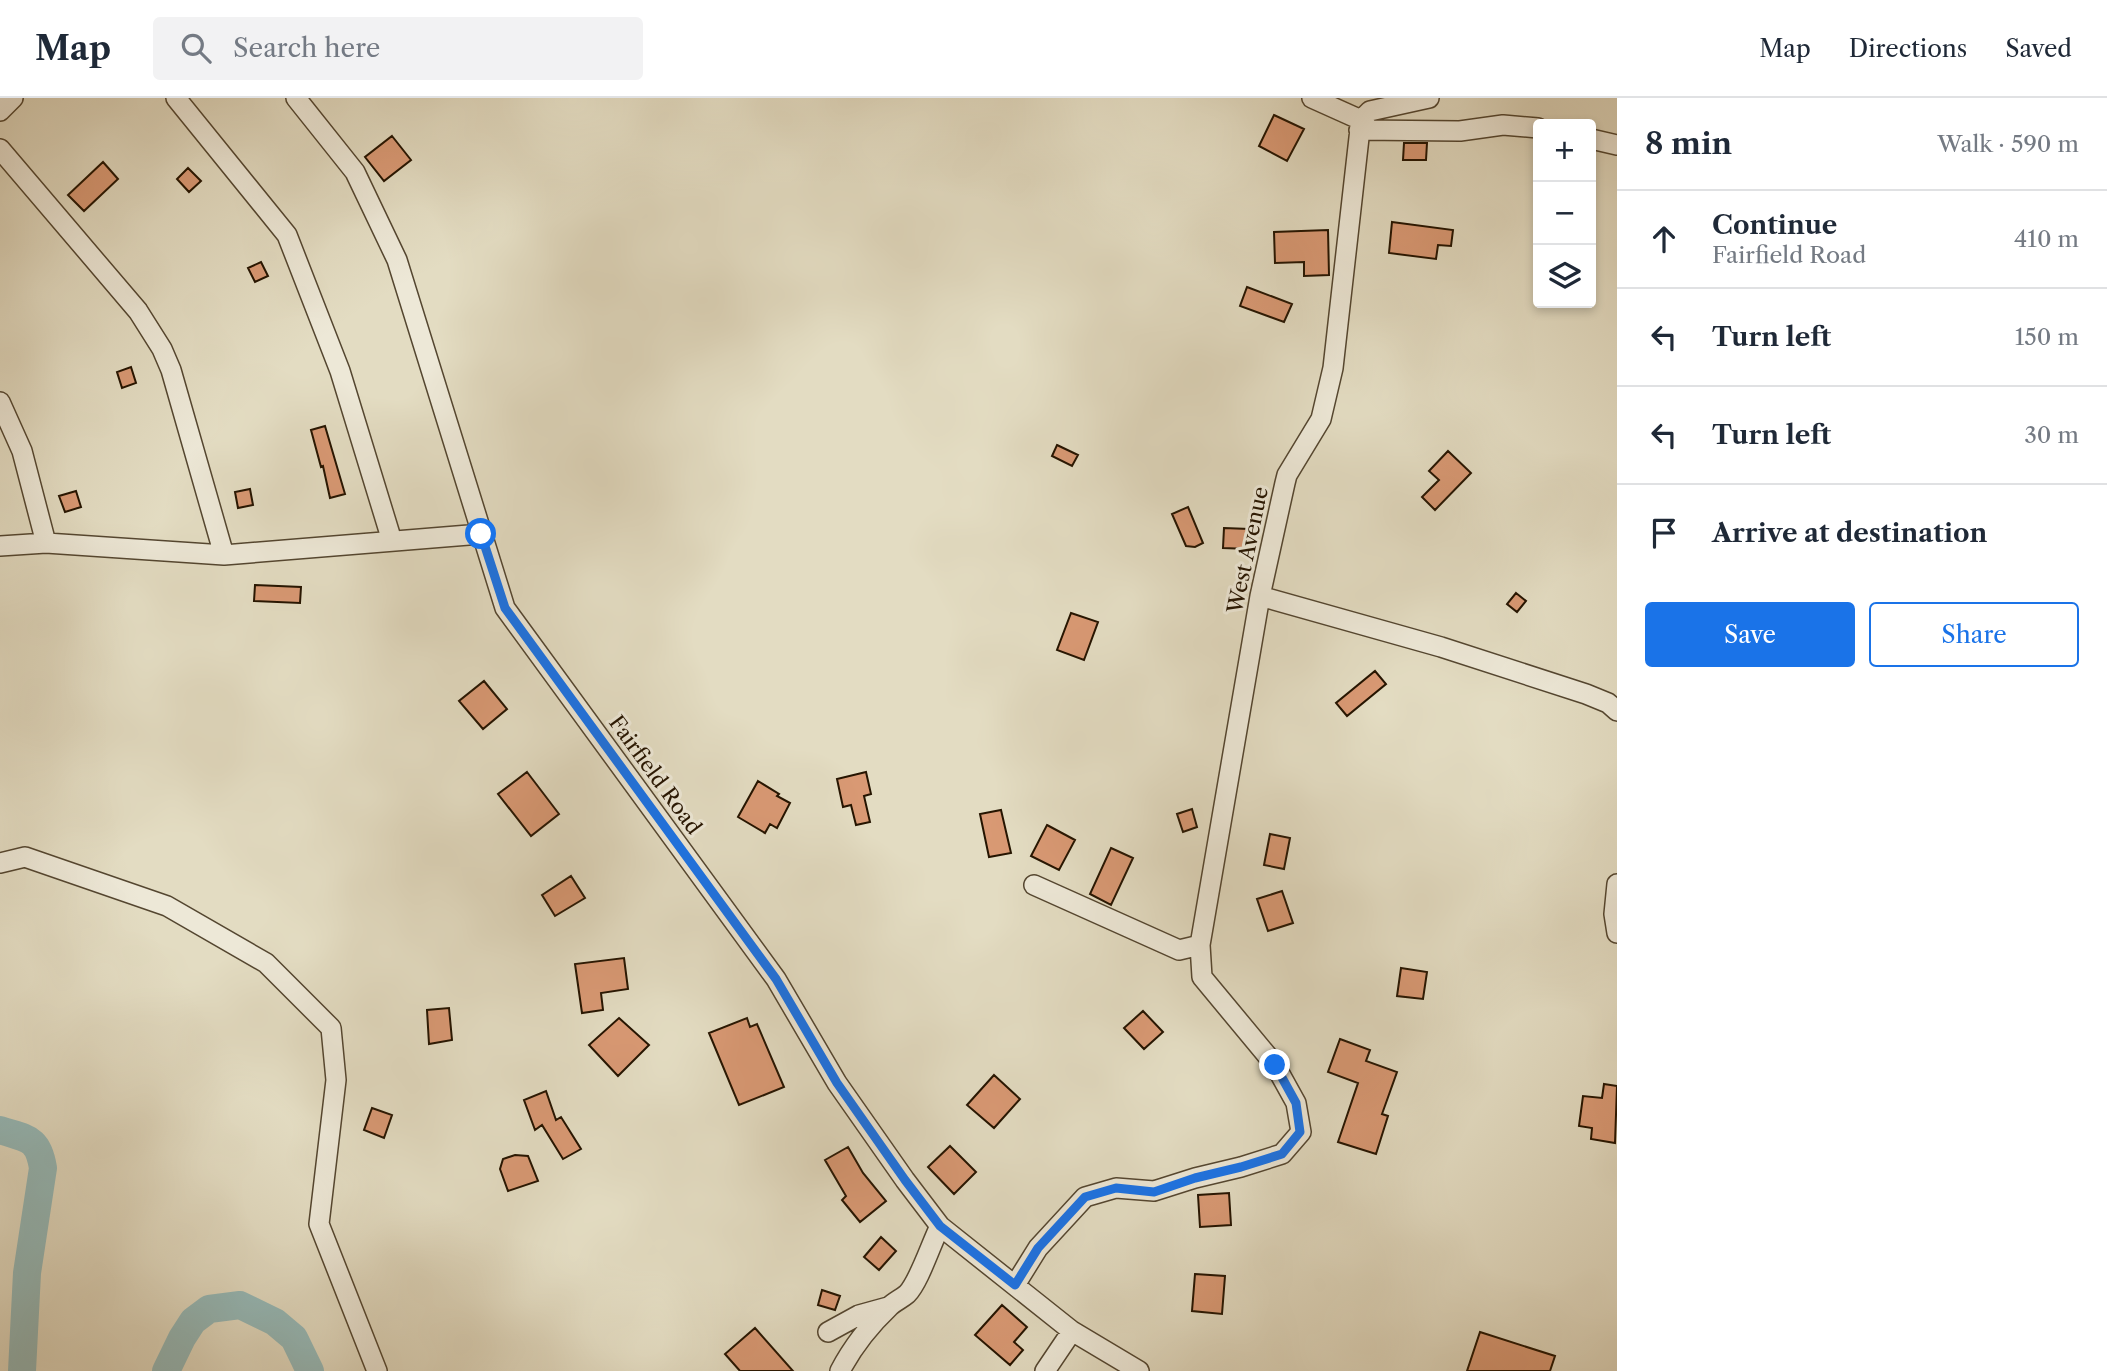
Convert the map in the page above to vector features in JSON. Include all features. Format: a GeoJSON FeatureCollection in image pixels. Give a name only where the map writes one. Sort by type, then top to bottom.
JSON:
{"type":"FeatureCollection","features":[{"type":"Feature","properties":{"kind":"street"},"geometry":{"type":"LineString","coordinates":[[0,111],[13,98]]}},
{"type":"Feature","properties":{"kind":"street"},"geometry":{"type":"LineString","coordinates":[[176,98],[286,235],[340,370],[392,541]]}},
{"type":"Feature","properties":{"kind":"street","name":"Fairfield Road"},"geometry":{"type":"LineString","coordinates":[[296,98],[355,172],[397,260],[505,608],[776,979],[837,1083],[940,1226],[1072,1331],[1139,1371]]}},
{"type":"Feature","properties":{"kind":"street"},"geometry":{"type":"LineString","coordinates":[[1312,98],[1360,125],[1460,131],[1503,125],[1533,128]]}},
{"type":"Feature","properties":{"kind":"street"},"geometry":{"type":"LineString","coordinates":[[1360,125],[1370,111],[1429,98]]}},
{"type":"Feature","properties":{"kind":"street","name":"West Avenue"},"geometry":{"type":"LineString","coordinates":[[1015,1285],[1038,1248],[1085,1197],[1116,1188],[1154,1192],[1195,1178],[1241,1167],[1282,1154],[1300,1132],[1296,1103],[1275,1065],[1202,977],[1200,945],[1260,596],[1287,475],[1321,419],[1334,368],[1360,125]]}},
{"type":"Feature","properties":{"kind":"street"},"geometry":{"type":"LineString","coordinates":[[1596,140],[1617,145]]}},
{"type":"Feature","properties":{"kind":"street"},"geometry":{"type":"LineString","coordinates":[[0,149],[138,311],[162,349],[171,370],[224,555]]}},
{"type":"Feature","properties":{"kind":"street"},"geometry":{"type":"LineString","coordinates":[[0,402],[22,451],[46,543]]}},
{"type":"Feature","properties":{"kind":"street"},"geometry":{"type":"LineString","coordinates":[[0,546],[46,543],[224,555],[481,534]]}},
{"type":"Feature","properties":{"kind":"street"},"geometry":{"type":"LineString","coordinates":[[1260,596],[1481,660],[1586,694],[1608,703],[1617,711]]}},
{"type":"Feature","properties":{"kind":"street"},"geometry":{"type":"LineString","coordinates":[[0,863],[25,857],[167,906],[266,963],[331,1028],[336,1080],[319,1224],[377,1371]]}},
{"type":"Feature","properties":{"kind":"street"},"geometry":{"type":"LineString","coordinates":[[1617,884],[1614,914],[1617,933]]}},
{"type":"Feature","properties":{"kind":"street"},"geometry":{"type":"LineString","coordinates":[[1034,886],[1179,950],[1200,945]]}},
{"type":"Feature","properties":{"kind":"street"},"geometry":{"type":"LineString","coordinates":[[840,1371],[850,1351],[889,1306],[908,1293],[940,1226]]}},
{"type":"Feature","properties":{"kind":"street"},"geometry":{"type":"LineString","coordinates":[[828,1332],[859,1315],[889,1306]]}},
{"type":"Feature","properties":{"kind":"street"},"geometry":{"type":"LineString","coordinates":[[1045,1371],[1072,1331]]}},
{"type":"Feature","properties":{"kind":"building"},"geometry":{"type":"Polygon","coordinates":[[[1274,115],[1304,129],[1287,161],[1259,146],[1274,115]]]}},
{"type":"Feature","properties":{"kind":"building"},"geometry":{"type":"Polygon","coordinates":[[[392,136],[411,160],[384,181],[365,157],[392,136]]]}},
{"type":"Feature","properties":{"kind":"building"},"geometry":{"type":"Polygon","coordinates":[[[1404,143],[1427,143],[1426,160],[1403,160],[1404,143]]]}},
{"type":"Feature","properties":{"kind":"building"},"geometry":{"type":"Polygon","coordinates":[[[103,162],[118,179],[84,211],[68,195],[103,162]]]}},
{"type":"Feature","properties":{"kind":"building"},"geometry":{"type":"Polygon","coordinates":[[[188,168],[201,181],[189,192],[177,179],[188,168]]]}},
{"type":"Feature","properties":{"kind":"building"},"geometry":{"type":"Polygon","coordinates":[[[1392,222],[1453,230],[1451,246],[1438,245],[1436,259],[1389,253],[1392,222]]]}},
{"type":"Feature","properties":{"kind":"building"},"geometry":{"type":"Polygon","coordinates":[[[1328,230],[1329,275],[1304,276],[1304,262],[1275,263],[1274,232],[1328,230]]]}},
{"type":"Feature","properties":{"kind":"building"},"geometry":{"type":"Polygon","coordinates":[[[261,262],[268,276],[255,282],[248,268],[261,262]]]}},
{"type":"Feature","properties":{"kind":"building"},"geometry":{"type":"Polygon","coordinates":[[[1247,287],[1292,304],[1284,322],[1240,306],[1247,287]]]}},
{"type":"Feature","properties":{"kind":"building"},"geometry":{"type":"Polygon","coordinates":[[[131,367],[136,383],[122,388],[117,372],[131,367]]]}},
{"type":"Feature","properties":{"kind":"building"},"geometry":{"type":"Polygon","coordinates":[[[325,426],[345,494],[330,498],[311,430],[325,426]]]}},
{"type":"Feature","properties":{"kind":"building"},"geometry":{"type":"Polygon","coordinates":[[[1057,445],[1078,455],[1072,466],[1052,456],[1057,445]]]}},
{"type":"Feature","properties":{"kind":"building"},"geometry":{"type":"Polygon","coordinates":[[[1448,451],[1471,473],[1435,510],[1422,497],[1439,480],[1429,471],[1448,451]]]}},
{"type":"Feature","properties":{"kind":"building"},"geometry":{"type":"Polygon","coordinates":[[[250,489],[253,505],[238,508],[235,492],[250,489]]]}},
{"type":"Feature","properties":{"kind":"building"},"geometry":{"type":"Polygon","coordinates":[[[76,491],[81,507],[65,512],[59,496],[76,491]]]}},
{"type":"Feature","properties":{"kind":"building"},"geometry":{"type":"Polygon","coordinates":[[[1188,507],[1203,543],[1195,547],[1186,546],[1172,514],[1188,507]]]}},
{"type":"Feature","properties":{"kind":"building"},"geometry":{"type":"Polygon","coordinates":[[[1224,528],[1249,529],[1249,549],[1223,548],[1224,528]]]}},
{"type":"Feature","properties":{"kind":"building"},"geometry":{"type":"Polygon","coordinates":[[[255,585],[301,587],[300,603],[254,601],[255,585]]]}},
{"type":"Feature","properties":{"kind":"building"},"geometry":{"type":"Polygon","coordinates":[[[1516,593],[1526,601],[1517,612],[1507,604],[1516,593]]]}},
{"type":"Feature","properties":{"kind":"building"},"geometry":{"type":"Polygon","coordinates":[[[1071,613],[1098,622],[1084,660],[1057,650],[1071,613]]]}},
{"type":"Feature","properties":{"kind":"building"},"geometry":{"type":"Polygon","coordinates":[[[1375,671],[1386,684],[1347,716],[1336,703],[1375,671]]]}},
{"type":"Feature","properties":{"kind":"building"},"geometry":{"type":"Polygon","coordinates":[[[484,681],[507,709],[483,729],[459,701],[484,681]]]}},
{"type":"Feature","properties":{"kind":"building"},"geometry":{"type":"Polygon","coordinates":[[[527,772],[559,814],[531,836],[498,794],[527,772]]]}},
{"type":"Feature","properties":{"kind":"building"},"geometry":{"type":"Polygon","coordinates":[[[866,772],[871,794],[864,796],[870,822],[856,825],[851,805],[843,807],[837,779],[866,772]]]}},
{"type":"Feature","properties":{"kind":"building"},"geometry":{"type":"Polygon","coordinates":[[[758,781],[790,803],[777,828],[770,824],[765,833],[738,817],[758,781]]]}},
{"type":"Feature","properties":{"kind":"building"},"geometry":{"type":"Polygon","coordinates":[[[1192,809],[1197,827],[1183,832],[1177,814],[1192,809]]]}},
{"type":"Feature","properties":{"kind":"building"},"geometry":{"type":"Polygon","coordinates":[[[1001,810],[1011,853],[989,857],[980,814],[1001,810]]]}},
{"type":"Feature","properties":{"kind":"building"},"geometry":{"type":"Polygon","coordinates":[[[1047,825],[1075,840],[1059,870],[1031,856],[1047,825]]]}},
{"type":"Feature","properties":{"kind":"building"},"geometry":{"type":"Polygon","coordinates":[[[1270,834],[1290,838],[1284,869],[1264,865],[1270,834]]]}},
{"type":"Feature","properties":{"kind":"building"},"geometry":{"type":"Polygon","coordinates":[[[1111,848],[1133,858],[1111,905],[1090,894],[1111,848]]]}},
{"type":"Feature","properties":{"kind":"building"},"geometry":{"type":"Polygon","coordinates":[[[571,876],[585,898],[555,916],[542,895],[571,876]]]}},
{"type":"Feature","properties":{"kind":"building"},"geometry":{"type":"Polygon","coordinates":[[[1282,891],[1293,923],[1268,931],[1257,899],[1282,891]]]}},
{"type":"Feature","properties":{"kind":"building"},"geometry":{"type":"Polygon","coordinates":[[[624,958],[628,989],[601,993],[603,1010],[582,1013],[575,964],[624,958]]]}},
{"type":"Feature","properties":{"kind":"building"},"geometry":{"type":"Polygon","coordinates":[[[1401,968],[1427,972],[1423,999],[1397,996],[1401,968]]]}},
{"type":"Feature","properties":{"kind":"building"},"geometry":{"type":"Polygon","coordinates":[[[449,1008],[452,1040],[429,1044],[427,1010],[449,1008]]]}},
{"type":"Feature","properties":{"kind":"building"},"geometry":{"type":"Polygon","coordinates":[[[1143,1011],[1163,1032],[1144,1049],[1124,1028],[1143,1011]]]}},
{"type":"Feature","properties":{"kind":"building"},"geometry":{"type":"Polygon","coordinates":[[[619,1018],[649,1045],[618,1076],[589,1045],[619,1018]]]}},
{"type":"Feature","properties":{"kind":"building"},"geometry":{"type":"Polygon","coordinates":[[[747,1018],[750,1027],[757,1024],[784,1087],[739,1105],[709,1033],[747,1018]]]}},
{"type":"Feature","properties":{"kind":"building"},"geometry":{"type":"Polygon","coordinates":[[[1340,1039],[1370,1050],[1366,1061],[1397,1072],[1382,1114],[1388,1116],[1376,1154],[1338,1142],[1358,1083],[1328,1072],[1340,1039]]]}},
{"type":"Feature","properties":{"kind":"building"},"geometry":{"type":"Polygon","coordinates":[[[994,1075],[1020,1099],[994,1128],[967,1105],[994,1075]]]}},
{"type":"Feature","properties":{"kind":"building"},"geometry":{"type":"Polygon","coordinates":[[[1604,1084],[1617,1086],[1615,1143],[1591,1139],[1592,1128],[1579,1126],[1583,1096],[1602,1098],[1604,1084]]]}},
{"type":"Feature","properties":{"kind":"building"},"geometry":{"type":"Polygon","coordinates":[[[546,1091],[556,1120],[561,1117],[581,1149],[563,1159],[542,1125],[535,1130],[524,1100],[546,1091]]]}},
{"type":"Feature","properties":{"kind":"building"},"geometry":{"type":"Polygon","coordinates":[[[372,1108],[392,1115],[384,1138],[364,1130],[372,1108]]]}},
{"type":"Feature","properties":{"kind":"building"},"geometry":{"type":"Polygon","coordinates":[[[950,1146],[976,1172],[954,1194],[928,1167],[950,1146]]]}},
{"type":"Feature","properties":{"kind":"building"},"geometry":{"type":"Polygon","coordinates":[[[848,1147],[863,1173],[886,1201],[860,1222],[842,1200],[846,1196],[825,1160],[848,1147]]]}},
{"type":"Feature","properties":{"kind":"building"},"geometry":{"type":"Polygon","coordinates":[[[515,1155],[528,1156],[538,1181],[508,1191],[500,1169],[503,1159],[515,1155]]]}},
{"type":"Feature","properties":{"kind":"building"},"geometry":{"type":"Polygon","coordinates":[[[1229,1193],[1231,1225],[1200,1227],[1198,1195],[1229,1193]]]}},
{"type":"Feature","properties":{"kind":"building"},"geometry":{"type":"Polygon","coordinates":[[[881,1237],[896,1251],[879,1270],[864,1257],[881,1237]]]}},
{"type":"Feature","properties":{"kind":"building"},"geometry":{"type":"Polygon","coordinates":[[[1195,1274],[1225,1276],[1222,1314],[1192,1311],[1195,1274]]]}},
{"type":"Feature","properties":{"kind":"building"},"geometry":{"type":"Polygon","coordinates":[[[822,1290],[840,1296],[835,1310],[818,1305],[822,1290]]]}},
{"type":"Feature","properties":{"kind":"building"},"geometry":{"type":"Polygon","coordinates":[[[1002,1305],[1027,1327],[1014,1342],[1023,1350],[1010,1365],[975,1335],[1002,1305]]]}},
{"type":"Feature","properties":{"kind":"building"},"geometry":{"type":"Polygon","coordinates":[[[755,1328],[793,1371],[740,1371],[725,1354],[755,1328]]]}},
{"type":"Feature","properties":{"kind":"building"},"geometry":{"type":"Polygon","coordinates":[[[1480,1332],[1555,1356],[1550,1371],[1467,1371],[1480,1332]]]}},
{"type":"Feature","properties":{"kind":"waterway"},"geometry":{"type":"LineString","coordinates":[[0,1130],[30,1141],[38,1150],[43,1168],[27,1273],[22,1371]]}},
{"type":"Feature","properties":{"kind":"waterway"},"geometry":{"type":"LineString","coordinates":[[166,1371],[193,1321],[209,1309],[240,1305],[275,1322],[294,1338],[310,1371]]}},
{"type":"Feature","properties":{"kind":"route"},"geometry":{"type":"LineString","coordinates":[[481,534],[505,608],[776,979],[837,1083],[905,1180],[940,1226],[1015,1285],[1038,1248],[1085,1197],[1116,1188],[1154,1192],[1282,1154],[1300,1132],[1296,1103],[1275,1065]]}}]}
